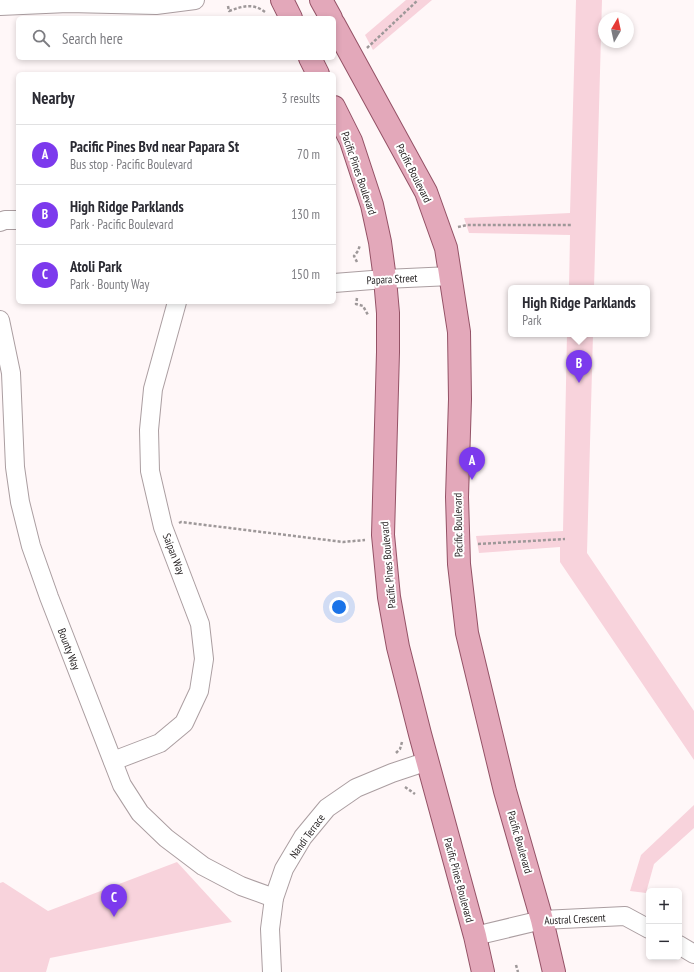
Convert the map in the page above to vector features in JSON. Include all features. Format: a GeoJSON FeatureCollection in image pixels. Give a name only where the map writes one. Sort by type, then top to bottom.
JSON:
{"type":"FeatureCollection","features":[{"type":"Feature","properties":{"kind":"main road"},"geometry":{"type":"LineString","coordinates":[[321,0],[330,16]]}},
{"type":"Feature","properties":{"kind":"main road"},"geometry":{"type":"LineString","coordinates":[[276,8],[288,16]]}},
{"type":"Feature","properties":{"kind":"main road","name":"Pacific Boulevard"},"geometry":{"type":"LineString","coordinates":[[336,27],[426,192],[446,248],[459,332],[460,399],[457,497],[459,564],[467,633],[505,791],[542,920],[554,972]]}},
{"type":"Feature","properties":{"kind":"main road"},"geometry":{"type":"LineString","coordinates":[[311,60],[317,72]]}},
{"type":"Feature","properties":{"kind":"main road","name":"Pacific Pines Boulevard"},"geometry":{"type":"LineString","coordinates":[[336,111],[351,141],[372,205],[380,242],[385,279],[388,313],[388,352],[383,535],[389,597],[398,647],[420,734],[484,972]]}},
{"type":"Feature","properties":{"kind":"street"},"geometry":{"type":"LineString","coordinates":[[0,6],[33,2],[156,5],[195,0]]}},
{"type":"Feature","properties":{"kind":"street"},"geometry":{"type":"LineString","coordinates":[[0,222],[5,220],[16,220]]}},
{"type":"Feature","properties":{"kind":"street","name":"Papara Street"},"geometry":{"type":"LineString","coordinates":[[336,283],[451,276]]}},
{"type":"Feature","properties":{"kind":"street","name":"Saipan Way"},"geometry":{"type":"LineString","coordinates":[[113,761],[160,743],[184,723],[199,691],[204,659],[200,624],[163,527],[150,471],[149,430],[153,389],[176,304]]}},
{"type":"Feature","properties":{"kind":"street","name":"Bounty Way"},"geometry":{"type":"LineString","coordinates":[[0,320],[11,373],[15,467],[20,502],[31,546],[49,597],[122,785],[140,813],[166,838],[203,866],[241,886],[274,898]]}},
{"type":"Feature","properties":{"kind":"street","name":"Nandi Terrace"},"geometry":{"type":"LineString","coordinates":[[272,972],[270,929],[274,898],[284,869],[303,837],[327,808],[356,788],[392,773],[428,761]]}},
{"type":"Feature","properties":{"kind":"street","name":"Austral Crescent"},"geometry":{"type":"LineString","coordinates":[[475,936],[542,920],[625,916],[646,927]]}},
{"type":"Feature","properties":{"kind":"street"},"geometry":{"type":"LineString","coordinates":[[682,947],[694,954]]}},
{"type":"Feature","properties":{"kind":"path"},"geometry":{"type":"LineString","coordinates":[[353,57],[370,46],[418,0]]}},
{"type":"Feature","properties":{"kind":"path"},"geometry":{"type":"LineString","coordinates":[[228,6],[229,11],[243,6],[259,8],[265,11],[276,8]]}},
{"type":"Feature","properties":{"kind":"path"},"geometry":{"type":"LineString","coordinates":[[440,232],[467,225],[571,225]]}},
{"type":"Feature","properties":{"kind":"path"},"geometry":{"type":"LineString","coordinates":[[163,527],[181,522],[343,542],[366,540]]}},
{"type":"Feature","properties":{"kind":"path"},"geometry":{"type":"LineString","coordinates":[[459,546],[565,539]]}},
{"type":"Feature","properties":{"kind":"path"},"geometry":{"type":"LineString","coordinates":[[516,965],[518,972]]}},
{"type":"Feature","properties":{"kind":"shaded area"},"geometry":{"type":"Polygon","coordinates":[[[406,0],[432,0],[373,50],[365,35],[406,0]]]}},
{"type":"Feature","properties":{"kind":"shaded area"},"geometry":{"type":"Polygon","coordinates":[[[576,0],[602,0],[602,12],[598,12],[598,48],[601,48],[594,285],[569,285],[570,235],[469,233],[464,218],[570,213],[576,0]]]}},
{"type":"Feature","properties":{"kind":"shaded area"},"geometry":{"type":"Polygon","coordinates":[[[567,337],[593,337],[587,553],[694,711],[694,760],[560,562],[560,547],[479,553],[476,536],[563,531],[567,337]]]}},
{"type":"Feature","properties":{"kind":"shaded area"},"geometry":{"type":"Polygon","coordinates":[[[694,805],[694,828],[654,864],[647,888],[646,888],[646,893],[630,891],[641,855],[694,805]]]}},
{"type":"Feature","properties":{"kind":"shaded area"},"geometry":{"type":"Polygon","coordinates":[[[177,862],[232,922],[50,958],[46,972],[0,972],[0,883],[3,882],[48,911],[177,862]]]}},
{"type":"Feature","properties":{"kind":"place","name":"High Ridge Parklands"},"geometry":{"type":"Point","coordinates":[579,383]}},
{"type":"Feature","properties":{"kind":"place","name":"Pacific Pines Bvd near Papara St"},"geometry":{"type":"Point","coordinates":[472,480]}},
{"type":"Feature","properties":{"kind":"place","name":"Atoli Park"},"geometry":{"type":"Point","coordinates":[114,917]}}]}
